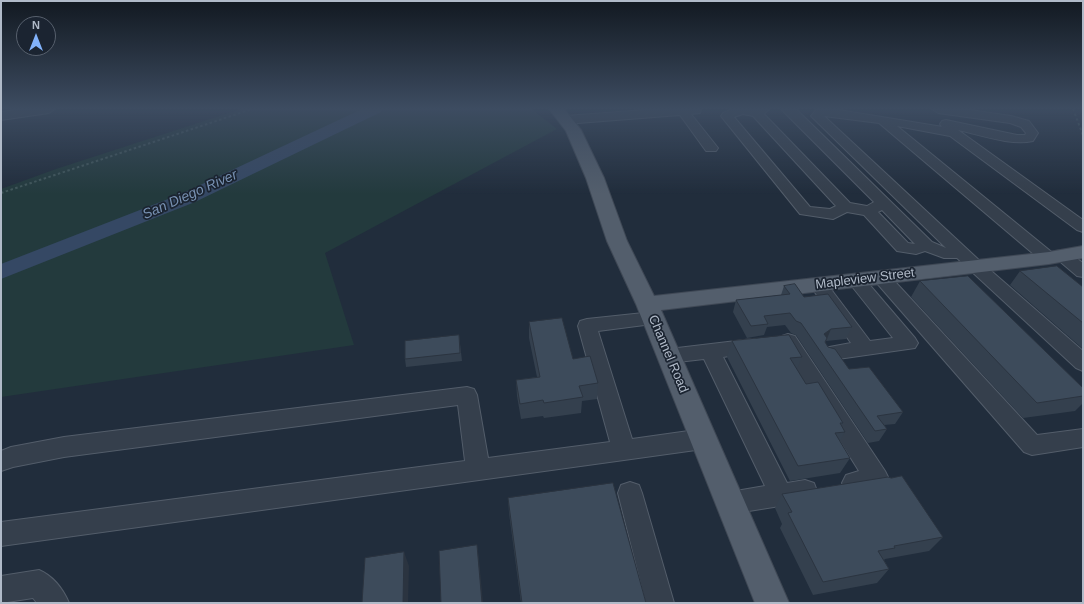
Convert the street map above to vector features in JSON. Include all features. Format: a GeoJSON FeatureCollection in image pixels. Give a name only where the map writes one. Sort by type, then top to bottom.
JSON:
{"type":"FeatureCollection","features":[{"type":"Feature","properties":{"kind":"main road","name":"Channel Road"},"geometry":{"type":"LineString","coordinates":[[576,137],[592,171],[617,242],[650,311],[772,603]]}},
{"type":"Feature","properties":{"kind":"main road","name":"Mapleview Street"},"geometry":{"type":"LineString","coordinates":[[650,311],[818,284],[948,269],[968,259],[1049,261],[1083,252]]}},
{"type":"Feature","properties":{"kind":"lane"},"geometry":{"type":"LineString","coordinates":[[703,137],[711,148]]}},
{"type":"Feature","properties":{"kind":"lane"},"geometry":{"type":"LineString","coordinates":[[744,137],[805,211],[833,214],[845,207]]}},
{"type":"Feature","properties":{"kind":"lane"},"geometry":{"type":"LineString","coordinates":[[783,137],[845,207],[869,211],[903,247],[916,249],[926,246]]}},
{"type":"Feature","properties":{"kind":"lane"},"geometry":{"type":"LineString","coordinates":[[817,137],[926,246],[944,253],[968,259]]}},
{"type":"Feature","properties":{"kind":"lane"},"geometry":{"type":"LineString","coordinates":[[839,137],[968,259],[1083,363]]}},
{"type":"Feature","properties":{"kind":"lane"},"geometry":{"type":"LineString","coordinates":[[902,137],[1049,261],[1083,272]]}},
{"type":"Feature","properties":{"kind":"lane"},"geometry":{"type":"LineString","coordinates":[[960,137],[1083,227]]}},
{"type":"Feature","properties":{"kind":"lane"},"geometry":{"type":"LineString","coordinates":[[1010,137],[1017,139],[1029,137]]}},
{"type":"Feature","properties":{"kind":"lane"},"geometry":{"type":"LineString","coordinates":[[869,211],[883,203]]}},
{"type":"Feature","properties":{"kind":"lane"},"geometry":{"type":"LineString","coordinates":[[948,269],[964,286]]}},
{"type":"Feature","properties":{"kind":"lane"},"geometry":{"type":"LineString","coordinates":[[880,277],[1032,446],[1083,438]]}},
{"type":"Feature","properties":{"kind":"lane"},"geometry":{"type":"LineString","coordinates":[[831,352],[908,343],[856,280]]}},
{"type":"Feature","properties":{"kind":"lane"},"geometry":{"type":"LineString","coordinates":[[818,284],[865,348]]}},
{"type":"Feature","properties":{"kind":"lane"},"geometry":{"type":"LineString","coordinates":[[624,450],[587,326],[650,311]]}},
{"type":"Feature","properties":{"kind":"lane"},"geometry":{"type":"LineString","coordinates":[[668,356],[788,341],[877,479],[730,503]]}},
{"type":"Feature","properties":{"kind":"lane"},"geometry":{"type":"LineString","coordinates":[[710,351],[781,495]]}},
{"type":"Feature","properties":{"kind":"lane"},"geometry":{"type":"LineString","coordinates":[[1,461],[11,457],[64,447],[467,395],[478,469]]}},
{"type":"Feature","properties":{"kind":"lane"},"geometry":{"type":"LineString","coordinates":[[1,534],[703,439]]}},
{"type":"Feature","properties":{"kind":"lane"},"geometry":{"type":"LineString","coordinates":[[630,493],[660,603]]}},
{"type":"Feature","properties":{"kind":"lane"},"geometry":{"type":"LineString","coordinates":[[1,591],[3,589],[39,584],[55,603]]}},
{"type":"Feature","properties":{"kind":"path"},"geometry":{"type":"LineString","coordinates":[[1,193],[173,137]]}},
{"type":"Feature","properties":{"kind":"green space"},"geometry":{"type":"Polygon","coordinates":[[[154,137],[542,137],[325,253],[354,345],[1,397],[1,189],[56,169],[154,137]]]}},
{"type":"Feature","properties":{"kind":"building"},"geometry":{"type":"Polygon","coordinates":[[[1057,266],[1083,287],[1083,323],[1020,271],[1057,266]]]}},
{"type":"Feature","properties":{"kind":"building"},"geometry":{"type":"Polygon","coordinates":[[[968,276],[1083,388],[1083,396],[1037,403],[920,281],[968,276]]]}},
{"type":"Feature","properties":{"kind":"building"},"geometry":{"type":"Polygon","coordinates":[[[795,284],[804,297],[828,294],[852,327],[831,329],[824,334],[827,338],[825,342],[828,347],[835,349],[849,369],[869,367],[903,412],[877,416],[887,429],[875,431],[801,323],[796,321],[790,313],[764,316],[768,324],[751,326],[736,300],[790,294],[784,286],[795,284]]]}},
{"type":"Feature","properties":{"kind":"building"},"geometry":{"type":"Polygon","coordinates":[[[562,318],[573,359],[590,356],[598,383],[579,386],[583,397],[544,403],[543,400],[520,404],[516,380],[540,377],[529,322],[562,318]]]}},
{"type":"Feature","properties":{"kind":"building"},"geometry":{"type":"Polygon","coordinates":[[[459,335],[460,353],[405,359],[405,341],[459,335]]]}},
{"type":"Feature","properties":{"kind":"building"},"geometry":{"type":"Polygon","coordinates":[[[789,335],[802,357],[790,358],[806,384],[818,382],[843,423],[840,423],[845,432],[835,433],[850,458],[798,466],[732,341],[789,335]]]}},
{"type":"Feature","properties":{"kind":"building"},"geometry":{"type":"Polygon","coordinates":[[[902,476],[943,537],[894,546],[895,548],[878,551],[889,569],[823,582],[788,513],[792,512],[782,494],[902,476]]]}},
{"type":"Feature","properties":{"kind":"building"},"geometry":{"type":"Polygon","coordinates":[[[613,483],[646,603],[522,603],[508,498],[613,483]]]}},
{"type":"Feature","properties":{"kind":"building"},"geometry":{"type":"Polygon","coordinates":[[[477,545],[482,603],[441,603],[439,551],[477,545]]]}},
{"type":"Feature","properties":{"kind":"building"},"geometry":{"type":"Polygon","coordinates":[[[404,552],[403,603],[362,603],[365,558],[404,552]]]}},
{"type":"Feature","properties":{"kind":"waterway","name":"San Diego River"},"geometry":{"type":"LineString","coordinates":[[1,272],[188,198],[316,137]]}}]}
